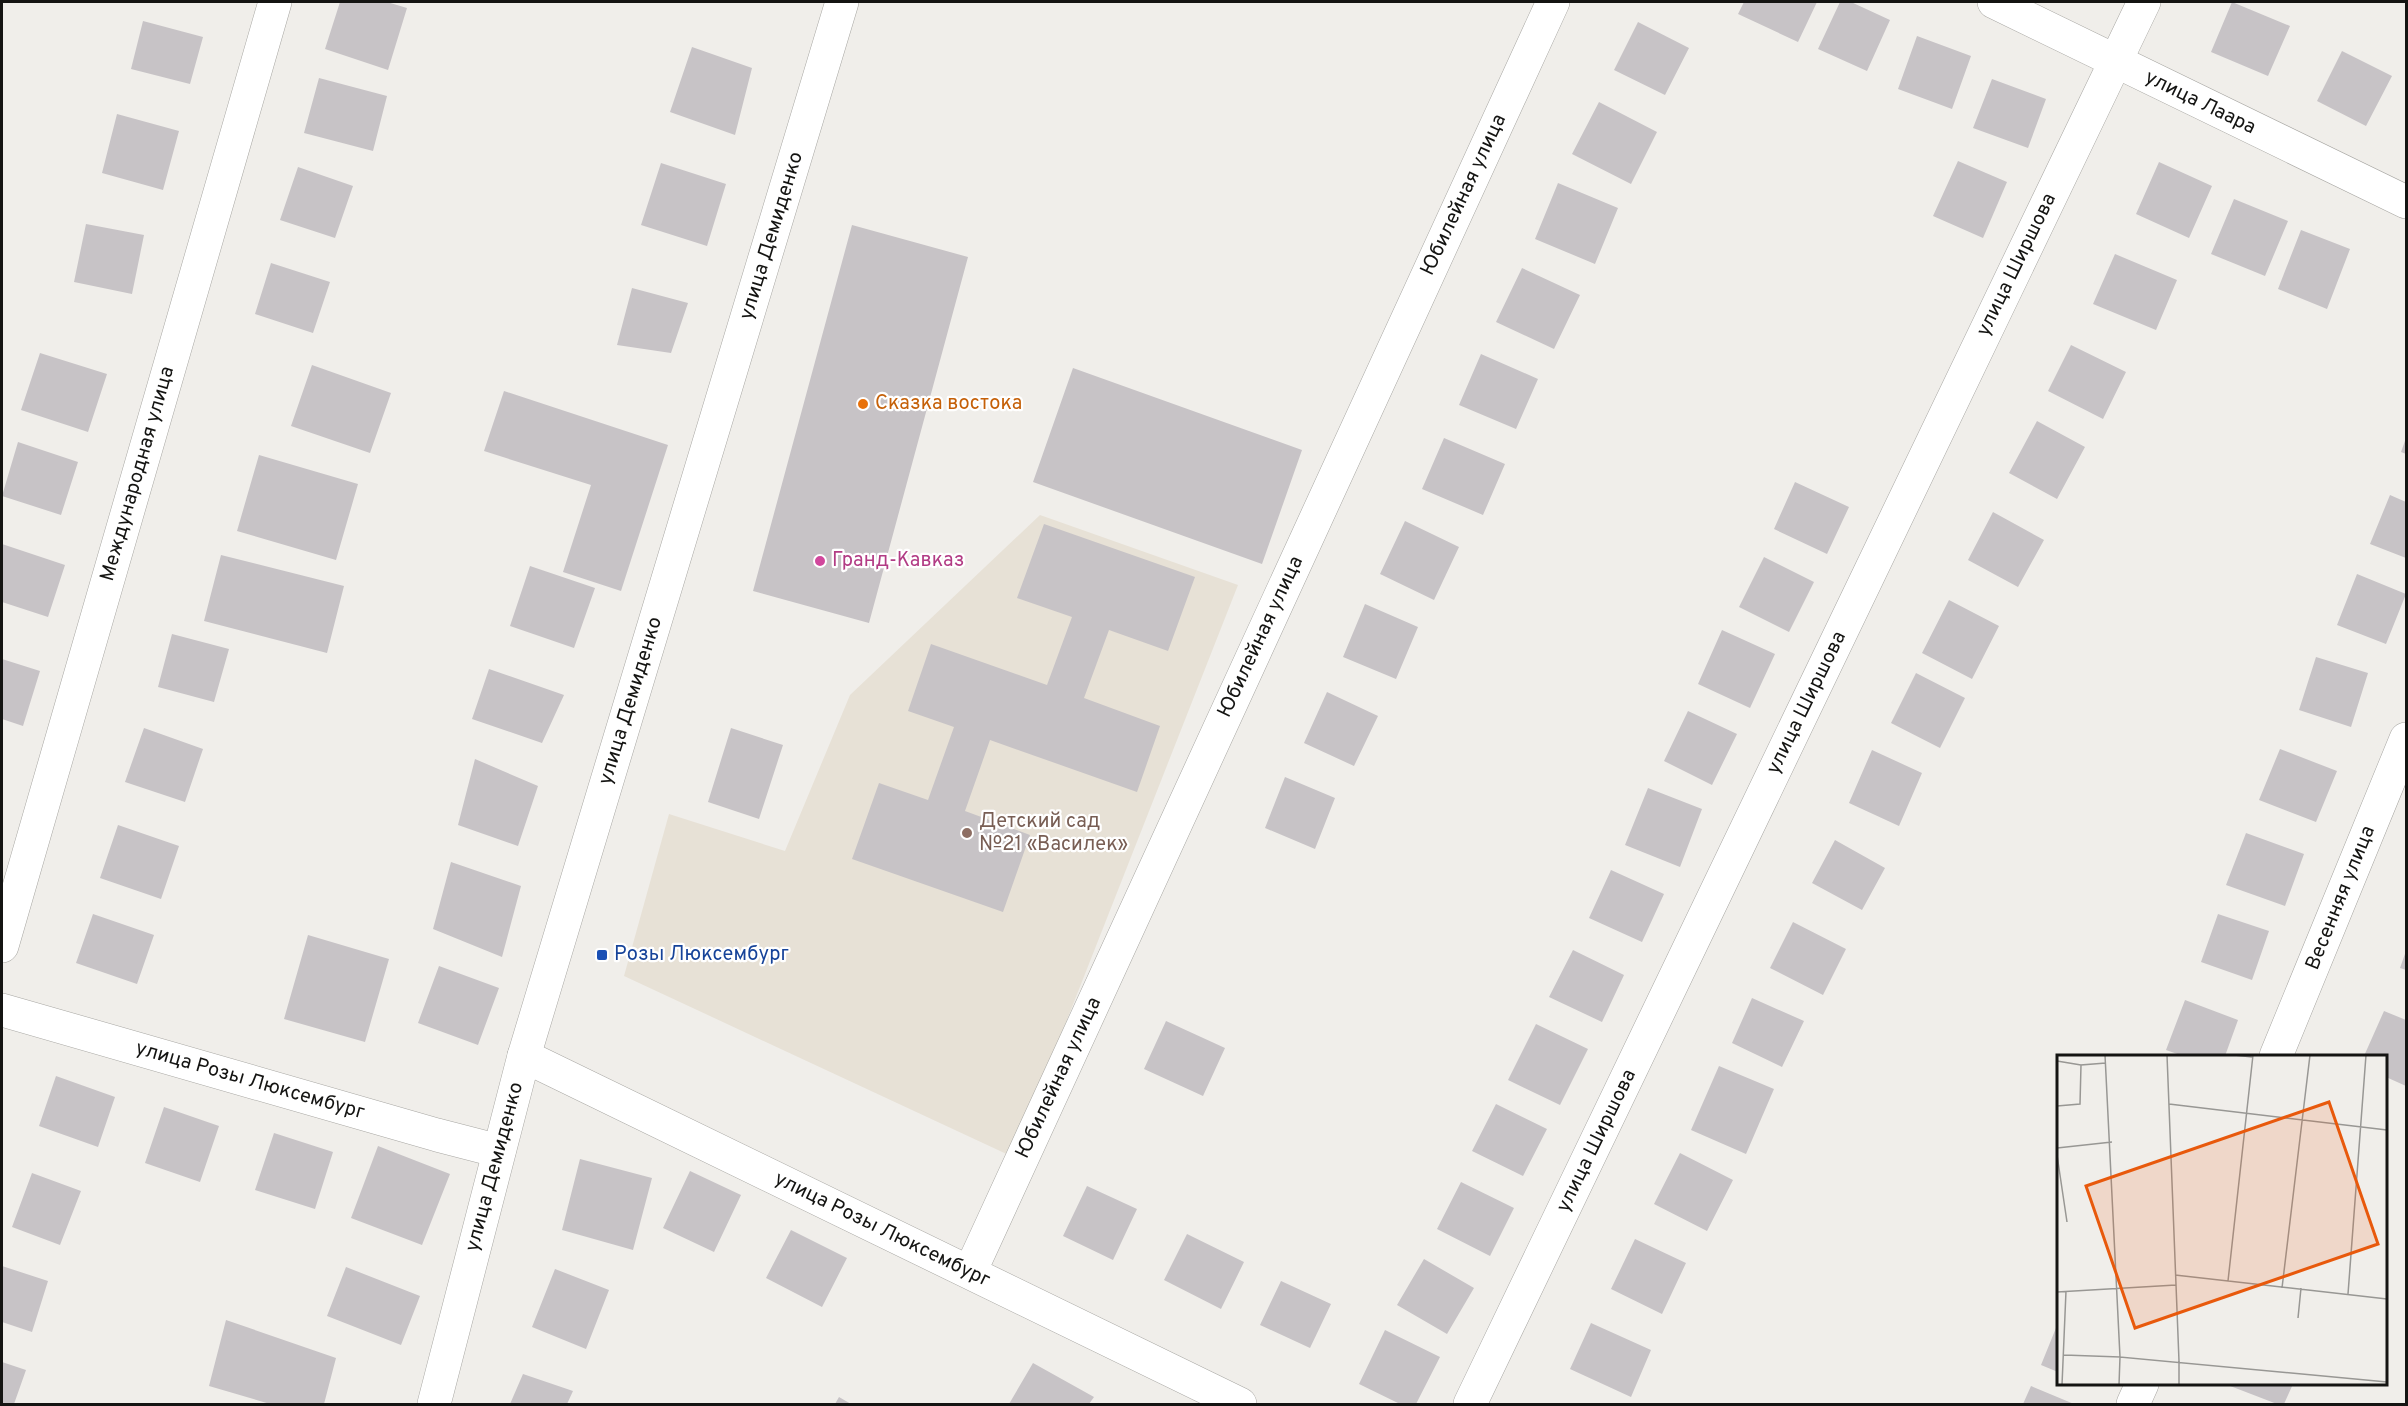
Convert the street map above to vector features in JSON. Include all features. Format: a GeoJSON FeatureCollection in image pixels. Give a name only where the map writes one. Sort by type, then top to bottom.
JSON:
{"type":"FeatureCollection","features":[{"type":"Feature","properties":{"kind":"street","name":"Международная улица"},"geometry":{"type":"LineString","coordinates":[[2,946],[275,2]]}},
{"type":"Feature","properties":{"kind":"street","name":"улица Демиденко"},"geometry":{"type":"LineString","coordinates":[[434,1404],[524,1056],[842,2]]}},
{"type":"Feature","properties":{"kind":"street","name":"Юбилейная улица"},"geometry":{"type":"LineString","coordinates":[[970,1272],[1553,2]]}},
{"type":"Feature","properties":{"kind":"street","name":"улица Лаара"},"geometry":{"type":"LineString","coordinates":[[1994,2],[2406,202]]}},
{"type":"Feature","properties":{"kind":"street","name":"улица Ширшова"},"geometry":{"type":"LineString","coordinates":[[1470,1404],[2144,2]]}},
{"type":"Feature","properties":{"kind":"street","name":"Весенняя улица"},"geometry":{"type":"LineString","coordinates":[[2276,1055],[2406,739]]}},
{"type":"Feature","properties":{"kind":"street","name":"улица Розы Люксембург"},"geometry":{"type":"LineString","coordinates":[[2,1010],[436,1135],[499,1151]]}},
{"type":"Feature","properties":{"kind":"street","name":"улица Розы Люксембург"},"geometry":{"type":"LineString","coordinates":[[524,1056],[1240,1404]]}},
{"type":"Feature","properties":{"kind":"street"},"geometry":{"type":"LineString","coordinates":[[2133,1404],[2141,1385]]}},
{"type":"Feature","properties":{"kind":"shaded area","name":"Детский сад №21 «Василек»"},"geometry":{"type":"Polygon","coordinates":[[[1040,515],[1238,585],[1013,1157],[624,976],[669,814],[785,851],[850,695],[1040,515]]]}},
{"type":"Feature","properties":{"kind":"building"},"geometry":{"type":"Polygon","coordinates":[[[340,2],[387,2],[407,8],[388,70],[325,49],[340,2]]]}},
{"type":"Feature","properties":{"kind":"building"},"geometry":{"type":"Polygon","coordinates":[[[1744,2],[1817,2],[1798,42],[1738,14],[1744,2]]]}},
{"type":"Feature","properties":{"kind":"building"},"geometry":{"type":"Polygon","coordinates":[[[1840,2],[1851,2],[1890,20],[1867,71],[1818,49],[1840,2]]]}},
{"type":"Feature","properties":{"kind":"building"},"geometry":{"type":"Polygon","coordinates":[[[2232,2],[2290,26],[2268,76],[2211,52],[2232,2]]]}},
{"type":"Feature","properties":{"kind":"building"},"geometry":{"type":"Polygon","coordinates":[[[143,21],[203,37],[190,84],[131,69],[143,21]]]}},
{"type":"Feature","properties":{"kind":"building"},"geometry":{"type":"Polygon","coordinates":[[[1638,22],[1689,48],[1665,95],[1614,70],[1638,22]]]}},
{"type":"Feature","properties":{"kind":"building"},"geometry":{"type":"Polygon","coordinates":[[[1917,36],[1971,56],[1952,109],[1898,89],[1917,36]]]}},
{"type":"Feature","properties":{"kind":"building"},"geometry":{"type":"Polygon","coordinates":[[[692,47],[752,68],[735,135],[670,112],[692,47]]]}},
{"type":"Feature","properties":{"kind":"building"},"geometry":{"type":"Polygon","coordinates":[[[2342,51],[2392,76],[2366,126],[2317,101],[2342,51]]]}},
{"type":"Feature","properties":{"kind":"building"},"geometry":{"type":"Polygon","coordinates":[[[319,78],[387,96],[373,151],[304,133],[319,78]]]}},
{"type":"Feature","properties":{"kind":"building"},"geometry":{"type":"Polygon","coordinates":[[[1992,79],[2046,99],[2028,148],[1973,128],[1992,79]]]}},
{"type":"Feature","properties":{"kind":"building"},"geometry":{"type":"Polygon","coordinates":[[[1599,102],[1657,132],[1631,184],[1572,154],[1599,102]]]}},
{"type":"Feature","properties":{"kind":"building"},"geometry":{"type":"Polygon","coordinates":[[[117,114],[179,131],[163,190],[102,173],[117,114]]]}},
{"type":"Feature","properties":{"kind":"building"},"geometry":{"type":"Polygon","coordinates":[[[1958,161],[2007,182],[1983,238],[1933,216],[1958,161]]]}},
{"type":"Feature","properties":{"kind":"building"},"geometry":{"type":"Polygon","coordinates":[[[2159,162],[2212,186],[2189,238],[2136,214],[2159,162]]]}},
{"type":"Feature","properties":{"kind":"building"},"geometry":{"type":"Polygon","coordinates":[[[661,163],[726,184],[707,246],[641,225],[661,163]]]}},
{"type":"Feature","properties":{"kind":"building"},"geometry":{"type":"Polygon","coordinates":[[[298,167],[353,186],[335,238],[280,220],[298,167]]]}},
{"type":"Feature","properties":{"kind":"building"},"geometry":{"type":"Polygon","coordinates":[[[1558,183],[1618,208],[1595,264],[1535,239],[1558,183]]]}},
{"type":"Feature","properties":{"kind":"building"},"geometry":{"type":"Polygon","coordinates":[[[2234,199],[2288,221],[2265,276],[2211,254],[2234,199]]]}},
{"type":"Feature","properties":{"kind":"building"},"geometry":{"type":"Polygon","coordinates":[[[86,224],[144,235],[132,294],[74,282],[86,224]]]}},
{"type":"Feature","properties":{"kind":"building"},"geometry":{"type":"Polygon","coordinates":[[[852,225],[968,257],[869,623],[753,591],[852,225]]]}},
{"type":"Feature","properties":{"kind":"building"},"geometry":{"type":"Polygon","coordinates":[[[2301,230],[2350,249],[2327,309],[2278,289],[2301,230]]]}},
{"type":"Feature","properties":{"kind":"building"},"geometry":{"type":"Polygon","coordinates":[[[2115,254],[2177,280],[2156,330],[2093,304],[2115,254]]]}},
{"type":"Feature","properties":{"kind":"building"},"geometry":{"type":"Polygon","coordinates":[[[271,263],[330,282],[313,333],[255,314],[271,263]]]}},
{"type":"Feature","properties":{"kind":"building"},"geometry":{"type":"Polygon","coordinates":[[[1522,268],[1580,295],[1554,349],[1496,322],[1522,268]]]}},
{"type":"Feature","properties":{"kind":"building"},"geometry":{"type":"Polygon","coordinates":[[[632,288],[688,303],[671,353],[617,345],[632,288]]]}},
{"type":"Feature","properties":{"kind":"building"},"geometry":{"type":"Polygon","coordinates":[[[2071,345],[2126,372],[2103,419],[2048,391],[2071,345]]]}},
{"type":"Feature","properties":{"kind":"building"},"geometry":{"type":"Polygon","coordinates":[[[40,353],[107,374],[88,432],[21,410],[40,353]]]}},
{"type":"Feature","properties":{"kind":"building"},"geometry":{"type":"Polygon","coordinates":[[[1481,354],[1538,379],[1516,429],[1459,405],[1481,354]]]}},
{"type":"Feature","properties":{"kind":"building"},"geometry":{"type":"Polygon","coordinates":[[[312,365],[391,393],[370,453],[291,426],[312,365]]]}},
{"type":"Feature","properties":{"kind":"building"},"geometry":{"type":"Polygon","coordinates":[[[1073,368],[1302,450],[1262,564],[1033,482],[1073,368]]]}},
{"type":"Feature","properties":{"kind":"building"},"geometry":{"type":"Polygon","coordinates":[[[504,391],[668,445],[621,591],[563,572],[591,485],[484,451],[504,391]]]}},
{"type":"Feature","properties":{"kind":"building"},"geometry":{"type":"Polygon","coordinates":[[[2037,421],[2085,447],[2057,499],[2009,473],[2037,421]]]}},
{"type":"Feature","properties":{"kind":"building"},"geometry":{"type":"Polygon","coordinates":[[[1444,438],[1505,464],[1483,515],[1422,489],[1444,438]]]}},
{"type":"Feature","properties":{"kind":"building"},"geometry":{"type":"Polygon","coordinates":[[[2406,438],[2406,454],[2401,452],[2406,438]]]}},
{"type":"Feature","properties":{"kind":"building"},"geometry":{"type":"Polygon","coordinates":[[[18,442],[78,462],[61,515],[2,496],[18,442]]]}},
{"type":"Feature","properties":{"kind":"building"},"geometry":{"type":"Polygon","coordinates":[[[259,455],[358,484],[336,560],[237,531],[259,455]]]}},
{"type":"Feature","properties":{"kind":"building"},"geometry":{"type":"Polygon","coordinates":[[[1795,482],[1849,507],[1827,554],[1774,529],[1795,482]]]}},
{"type":"Feature","properties":{"kind":"building"},"geometry":{"type":"Polygon","coordinates":[[[2390,495],[2406,502],[2406,558],[2370,544],[2390,495]]]}},
{"type":"Feature","properties":{"kind":"building"},"geometry":{"type":"Polygon","coordinates":[[[1993,512],[2044,540],[2018,587],[1968,560],[1993,512]]]}},
{"type":"Feature","properties":{"kind":"building"},"geometry":{"type":"Polygon","coordinates":[[[1405,521],[1459,547],[1434,600],[1380,574],[1405,521]]]}},
{"type":"Feature","properties":{"kind":"building"},"geometry":{"type":"Polygon","coordinates":[[[1044,524],[1195,577],[1168,651],[1109,630],[1084,698],[1160,726],[1137,792],[990,740],[965,811],[1030,835],[1003,912],[852,859],[879,783],[928,800],[954,727],[908,711],[931,644],[1047,685],[1072,617],[1017,598],[1044,524]]]}},
{"type":"Feature","properties":{"kind":"building"},"geometry":{"type":"Polygon","coordinates":[[[2,544],[65,565],[48,617],[2,602],[2,544]]]}},
{"type":"Feature","properties":{"kind":"building"},"geometry":{"type":"Polygon","coordinates":[[[221,555],[344,586],[327,653],[204,621],[221,555]]]}},
{"type":"Feature","properties":{"kind":"building"},"geometry":{"type":"Polygon","coordinates":[[[1764,557],[1814,582],[1789,632],[1739,607],[1764,557]]]}},
{"type":"Feature","properties":{"kind":"building"},"geometry":{"type":"Polygon","coordinates":[[[530,566],[595,588],[574,648],[510,626],[530,566]]]}},
{"type":"Feature","properties":{"kind":"building"},"geometry":{"type":"Polygon","coordinates":[[[2357,574],[2406,594],[2386,644],[2337,625],[2357,574]]]}},
{"type":"Feature","properties":{"kind":"building"},"geometry":{"type":"Polygon","coordinates":[[[1949,600],[1999,626],[1972,679],[1922,653],[1949,600]]]}},
{"type":"Feature","properties":{"kind":"building"},"geometry":{"type":"Polygon","coordinates":[[[1365,604],[1418,627],[1396,679],[1343,657],[1365,604]]]}},
{"type":"Feature","properties":{"kind":"building"},"geometry":{"type":"Polygon","coordinates":[[[1722,630],[1775,654],[1750,708],[1698,684],[1722,630]]]}},
{"type":"Feature","properties":{"kind":"building"},"geometry":{"type":"Polygon","coordinates":[[[172,634],[229,649],[214,702],[158,687],[172,634]]]}},
{"type":"Feature","properties":{"kind":"building"},"geometry":{"type":"Polygon","coordinates":[[[2316,657],[2368,673],[2351,727],[2299,710],[2316,657]]]}},
{"type":"Feature","properties":{"kind":"building"},"geometry":{"type":"Polygon","coordinates":[[[2,659],[40,671],[23,726],[2,719],[2,659]]]}},
{"type":"Feature","properties":{"kind":"building"},"geometry":{"type":"Polygon","coordinates":[[[489,669],[564,695],[542,743],[472,719],[489,669]]]}},
{"type":"Feature","properties":{"kind":"building"},"geometry":{"type":"Polygon","coordinates":[[[1916,673],[1965,698],[1940,748],[1891,723],[1916,673]]]}},
{"type":"Feature","properties":{"kind":"building"},"geometry":{"type":"Polygon","coordinates":[[[1327,692],[1378,716],[1354,766],[1304,743],[1327,692]]]}},
{"type":"Feature","properties":{"kind":"building"},"geometry":{"type":"Polygon","coordinates":[[[1688,711],[1737,734],[1712,785],[1664,761],[1688,711]]]}},
{"type":"Feature","properties":{"kind":"building"},"geometry":{"type":"Polygon","coordinates":[[[144,728],[203,749],[185,802],[125,782],[144,728]]]}},
{"type":"Feature","properties":{"kind":"building"},"geometry":{"type":"Polygon","coordinates":[[[731,728],[783,745],[759,819],[708,802],[731,728]]]}},
{"type":"Feature","properties":{"kind":"building"},"geometry":{"type":"Polygon","coordinates":[[[2280,749],[2337,771],[2316,822],[2259,800],[2280,749]]]}},
{"type":"Feature","properties":{"kind":"building"},"geometry":{"type":"Polygon","coordinates":[[[1872,750],[1922,773],[1899,826],[1849,803],[1872,750]]]}},
{"type":"Feature","properties":{"kind":"building"},"geometry":{"type":"Polygon","coordinates":[[[475,759],[538,786],[518,846],[458,825],[475,759]]]}},
{"type":"Feature","properties":{"kind":"building"},"geometry":{"type":"Polygon","coordinates":[[[1285,777],[1335,798],[1315,849],[1265,828],[1285,777]]]}},
{"type":"Feature","properties":{"kind":"building"},"geometry":{"type":"Polygon","coordinates":[[[1648,788],[1702,809],[1680,867],[1625,845],[1648,788]]]}},
{"type":"Feature","properties":{"kind":"building"},"geometry":{"type":"Polygon","coordinates":[[[118,825],[179,846],[161,899],[100,878],[118,825]]]}},
{"type":"Feature","properties":{"kind":"building"},"geometry":{"type":"Polygon","coordinates":[[[2246,833],[2304,854],[2285,906],[2226,885],[2246,833]]]}},
{"type":"Feature","properties":{"kind":"building"},"geometry":{"type":"Polygon","coordinates":[[[1835,840],[1885,868],[1862,910],[1812,883],[1835,840]]]}},
{"type":"Feature","properties":{"kind":"building"},"geometry":{"type":"Polygon","coordinates":[[[451,862],[521,886],[502,957],[433,929],[451,862]]]}},
{"type":"Feature","properties":{"kind":"building"},"geometry":{"type":"Polygon","coordinates":[[[1611,870],[1664,894],[1642,942],[1589,918],[1611,870]]]}},
{"type":"Feature","properties":{"kind":"building"},"geometry":{"type":"Polygon","coordinates":[[[93,914],[154,935],[137,984],[76,963],[93,914]]]}},
{"type":"Feature","properties":{"kind":"building"},"geometry":{"type":"Polygon","coordinates":[[[2218,914],[2269,931],[2252,980],[2201,962],[2218,914]]]}},
{"type":"Feature","properties":{"kind":"building"},"geometry":{"type":"Polygon","coordinates":[[[1793,922],[1846,949],[1823,995],[1770,968],[1793,922]]]}},
{"type":"Feature","properties":{"kind":"building"},"geometry":{"type":"Polygon","coordinates":[[[308,935],[389,959],[365,1042],[284,1019],[308,935]]]}},
{"type":"Feature","properties":{"kind":"building"},"geometry":{"type":"Polygon","coordinates":[[[1573,950],[1624,975],[1602,1022],[1549,997],[1573,950]]]}},
{"type":"Feature","properties":{"kind":"building"},"geometry":{"type":"Polygon","coordinates":[[[2406,951],[2406,970],[2400,968],[2406,951]]]}},
{"type":"Feature","properties":{"kind":"building"},"geometry":{"type":"Polygon","coordinates":[[[439,966],[499,988],[478,1045],[418,1023],[439,966]]]}},
{"type":"Feature","properties":{"kind":"building"},"geometry":{"type":"Polygon","coordinates":[[[1752,998],[1804,1021],[1782,1067],[1732,1043],[1752,998]]]}},
{"type":"Feature","properties":{"kind":"building"},"geometry":{"type":"Polygon","coordinates":[[[2185,1000],[2238,1020],[2225,1055],[2180,1055],[2166,1050],[2185,1000]]]}},
{"type":"Feature","properties":{"kind":"building"},"geometry":{"type":"Polygon","coordinates":[[[2384,1011],[2406,1020],[2406,1086],[2387,1077],[2387,1055],[2364,1055],[2384,1011]]]}},
{"type":"Feature","properties":{"kind":"building"},"geometry":{"type":"Polygon","coordinates":[[[1166,1021],[1225,1048],[1203,1096],[1144,1069],[1166,1021]]]}},
{"type":"Feature","properties":{"kind":"building"},"geometry":{"type":"Polygon","coordinates":[[[1536,1024],[1588,1049],[1560,1105],[1508,1080],[1536,1024]]]}},
{"type":"Feature","properties":{"kind":"building"},"geometry":{"type":"Polygon","coordinates":[[[1719,1066],[1774,1089],[1746,1154],[1691,1130],[1719,1066]]]}},
{"type":"Feature","properties":{"kind":"building"},"geometry":{"type":"Polygon","coordinates":[[[56,1076],[115,1097],[98,1147],[39,1126],[56,1076]]]}},
{"type":"Feature","properties":{"kind":"building"},"geometry":{"type":"Polygon","coordinates":[[[1496,1104],[1547,1129],[1523,1176],[1472,1151],[1496,1104]]]}},
{"type":"Feature","properties":{"kind":"building"},"geometry":{"type":"Polygon","coordinates":[[[164,1107],[219,1126],[200,1182],[145,1163],[164,1107]]]}},
{"type":"Feature","properties":{"kind":"building"},"geometry":{"type":"Polygon","coordinates":[[[274,1133],[333,1152],[315,1209],[255,1190],[274,1133]]]}},
{"type":"Feature","properties":{"kind":"building"},"geometry":{"type":"Polygon","coordinates":[[[378,1146],[450,1174],[422,1245],[351,1218],[378,1146]]]}},
{"type":"Feature","properties":{"kind":"building"},"geometry":{"type":"Polygon","coordinates":[[[1680,1153],[1733,1180],[1707,1231],[1654,1204],[1680,1153]]]}},
{"type":"Feature","properties":{"kind":"building"},"geometry":{"type":"Polygon","coordinates":[[[580,1159],[652,1178],[633,1250],[562,1230],[580,1159]]]}},
{"type":"Feature","properties":{"kind":"building"},"geometry":{"type":"Polygon","coordinates":[[[690,1171],[741,1195],[714,1252],[663,1228],[690,1171]]]}},
{"type":"Feature","properties":{"kind":"building"},"geometry":{"type":"Polygon","coordinates":[[[32,1173],[81,1191],[60,1245],[12,1227],[32,1173]]]}},
{"type":"Feature","properties":{"kind":"building"},"geometry":{"type":"Polygon","coordinates":[[[1461,1182],[1514,1208],[1490,1256],[1437,1229],[1461,1182]]]}},
{"type":"Feature","properties":{"kind":"building"},"geometry":{"type":"Polygon","coordinates":[[[1087,1186],[1137,1209],[1113,1260],[1063,1236],[1087,1186]]]}},
{"type":"Feature","properties":{"kind":"building"},"geometry":{"type":"Polygon","coordinates":[[[791,1230],[847,1258],[822,1307],[766,1278],[791,1230]]]}},
{"type":"Feature","properties":{"kind":"building"},"geometry":{"type":"Polygon","coordinates":[[[1187,1234],[1244,1262],[1221,1309],[1164,1280],[1187,1234]]]}},
{"type":"Feature","properties":{"kind":"building"},"geometry":{"type":"Polygon","coordinates":[[[1635,1239],[1686,1263],[1662,1314],[1611,1289],[1635,1239]]]}},
{"type":"Feature","properties":{"kind":"building"},"geometry":{"type":"Polygon","coordinates":[[[1424,1259],[1474,1288],[1447,1334],[1397,1305],[1424,1259]]]}},
{"type":"Feature","properties":{"kind":"building"},"geometry":{"type":"Polygon","coordinates":[[[2,1266],[48,1281],[32,1332],[2,1322],[2,1266]]]}},
{"type":"Feature","properties":{"kind":"building"},"geometry":{"type":"Polygon","coordinates":[[[346,1267],[420,1296],[401,1345],[327,1316],[346,1267]]]}},
{"type":"Feature","properties":{"kind":"building"},"geometry":{"type":"Polygon","coordinates":[[[555,1269],[609,1290],[586,1349],[532,1327],[555,1269]]]}},
{"type":"Feature","properties":{"kind":"building"},"geometry":{"type":"Polygon","coordinates":[[[1281,1281],[1331,1304],[1310,1348],[1260,1325],[1281,1281]]]}},
{"type":"Feature","properties":{"kind":"building"},"geometry":{"type":"Polygon","coordinates":[[[226,1320],[336,1358],[324,1404],[270,1404],[209,1386],[226,1320]]]}},
{"type":"Feature","properties":{"kind":"building"},"geometry":{"type":"Polygon","coordinates":[[[1591,1323],[1651,1350],[1631,1397],[1570,1369],[1591,1323]]]}},
{"type":"Feature","properties":{"kind":"building"},"geometry":{"type":"Polygon","coordinates":[[[2057,1325],[2057,1372],[2041,1365],[2057,1325]]]}},
{"type":"Feature","properties":{"kind":"building"},"geometry":{"type":"Polygon","coordinates":[[[1385,1330],[1440,1357],[1416,1404],[1400,1404],[1359,1384],[1385,1330]]]}},
{"type":"Feature","properties":{"kind":"building"},"geometry":{"type":"Polygon","coordinates":[[[2,1362],[26,1370],[14,1404],[2,1404],[2,1362]]]}},
{"type":"Feature","properties":{"kind":"building"},"geometry":{"type":"Polygon","coordinates":[[[1033,1363],[1094,1397],[1089,1404],[1009,1404],[1033,1363]]]}},
{"type":"Feature","properties":{"kind":"building"},"geometry":{"type":"Polygon","coordinates":[[[523,1374],[573,1391],[567,1404],[510,1404],[523,1374]]]}},
{"type":"Feature","properties":{"kind":"building"},"geometry":{"type":"Polygon","coordinates":[[[2228,1385],[2293,1385],[2284,1404],[2277,1404],[2228,1385]]]}},
{"type":"Feature","properties":{"kind":"building"},"geometry":{"type":"Polygon","coordinates":[[[2031,1386],[2074,1404],[2023,1404],[2031,1386]]]}},
{"type":"Feature","properties":{"kind":"building"},"geometry":{"type":"Polygon","coordinates":[[[839,1397],[851,1404],[835,1404],[839,1397]]]}},
{"type":"Feature","properties":{"kind":"place","name":"Сказка востока"},"geometry":{"type":"Point","coordinates":[863,404]}},
{"type":"Feature","properties":{"kind":"place","name":"Гранд-Кавказ"},"geometry":{"type":"Point","coordinates":[820,561]}},
{"type":"Feature","properties":{"kind":"place","name":"Детский сад №21 «Василек»"},"geometry":{"type":"Point","coordinates":[967,833]}},
{"type":"Feature","properties":{"kind":"place","name":"Розы Люксембург"},"geometry":{"type":"Point","coordinates":[602,955]}}]}
